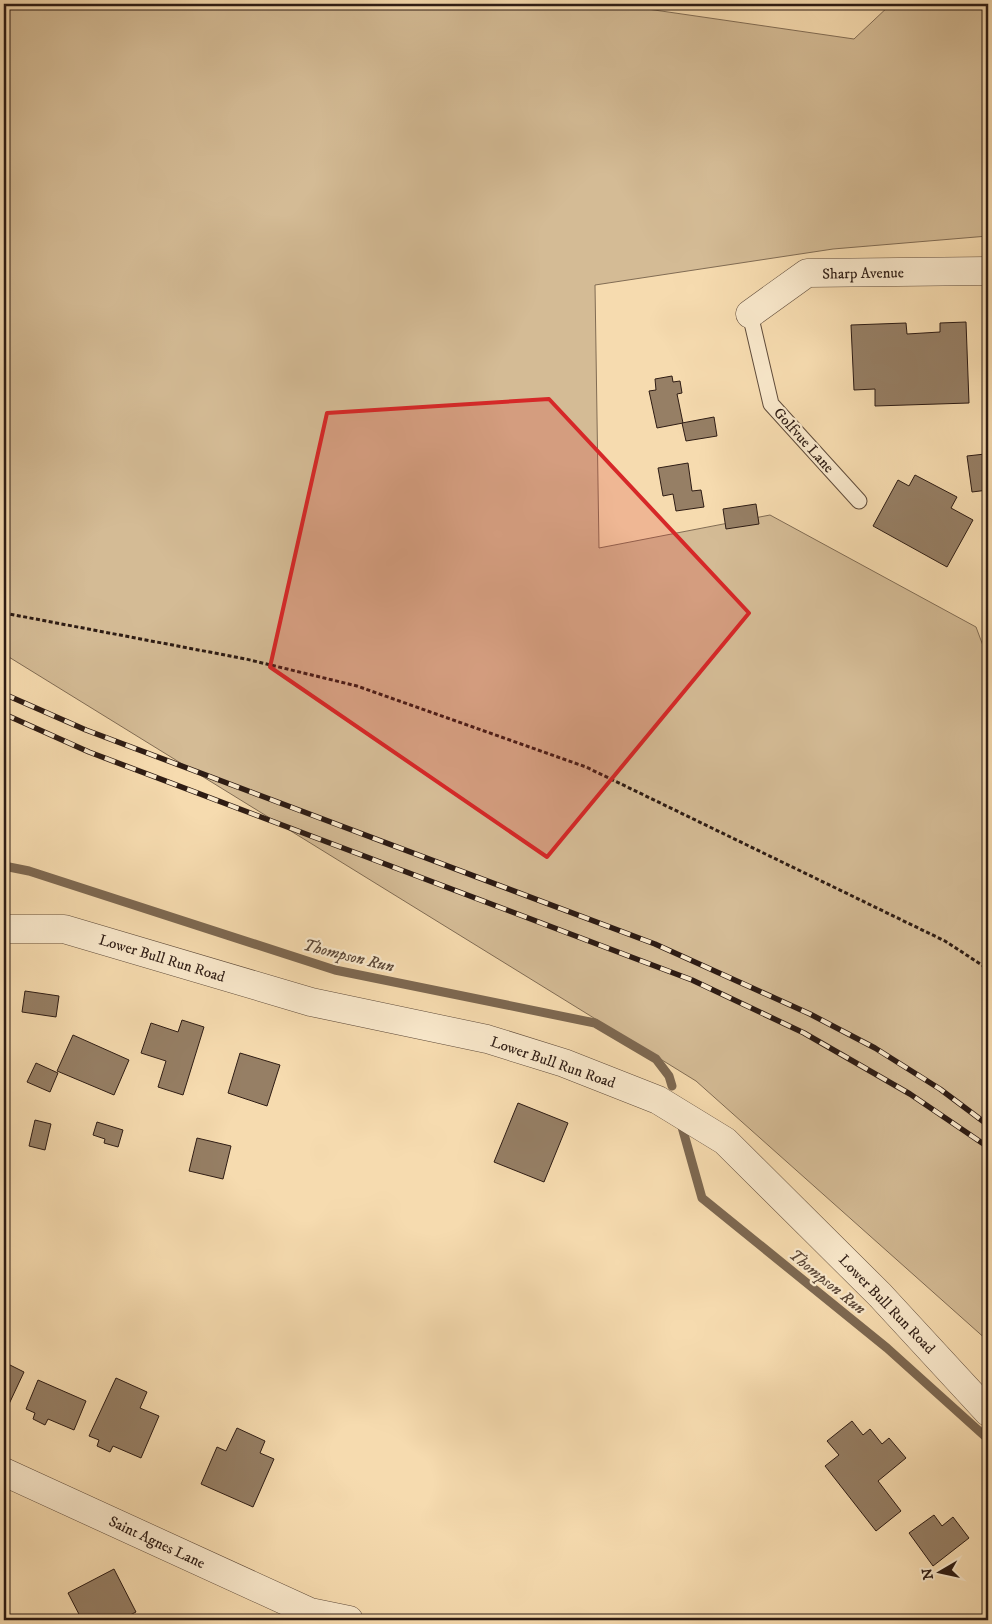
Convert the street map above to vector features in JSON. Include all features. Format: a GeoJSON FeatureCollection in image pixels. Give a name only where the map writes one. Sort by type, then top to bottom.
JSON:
{"type":"FeatureCollection","features":[{"type":"Feature","properties":{"kind":"street","name":"Sharp Avenue"},"geometry":{"type":"LineString","coordinates":[[750,314],[806,274],[988,271]]}},
{"type":"Feature","properties":{"kind":"street","name":"Lower Bull Run Road"},"geometry":{"type":"LineString","coordinates":[[4,929],[64,928],[311,1002],[488,1038],[564,1063],[658,1100],[725,1141],[880,1295],[988,1412]]}},
{"type":"Feature","properties":{"kind":"street","name":"Saint Agnes Lane"},"geometry":{"type":"LineString","coordinates":[[4,1472],[300,1616],[349,1620]]}},
{"type":"Feature","properties":{"kind":"lane","name":"Golfvue Lane"},"geometry":{"type":"LineString","coordinates":[[750,314],[772,404],[859,501]]}},
{"type":"Feature","properties":{"kind":"path"},"geometry":{"type":"LineString","coordinates":[[4,614],[246,659],[357,686],[586,767],[945,941],[988,969]]}},
{"type":"Feature","properties":{"kind":"highlighted area"},"geometry":{"type":"Polygon","coordinates":[[[549,399],[749,613],[547,857],[270,667],[327,413],[549,399]]]}},
{"type":"Feature","properties":{"kind":"shaded area"},"geometry":{"type":"Polygon","coordinates":[[[4,4],[613,4],[854,39],[891,4],[988,4],[988,236],[833,249],[595,285],[599,548],[770,515],[976,627],[988,659],[988,1341],[696,1081],[4,654],[4,4]]]}},
{"type":"Feature","properties":{"kind":"building"},"geometry":{"type":"Polygon","coordinates":[[[966,322],[969,403],[875,406],[875,389],[854,390],[851,325],[906,323],[907,334],[940,332],[940,323],[966,322]]]}},
{"type":"Feature","properties":{"kind":"building"},"geometry":{"type":"Polygon","coordinates":[[[672,376],[673,382],[680,381],[682,393],[677,394],[683,423],[657,428],[649,391],[656,390],[655,379],[672,376]]]}},
{"type":"Feature","properties":{"kind":"building"},"geometry":{"type":"Polygon","coordinates":[[[714,417],[717,436],[686,441],[682,423],[714,417]]]}},
{"type":"Feature","properties":{"kind":"building"},"geometry":{"type":"Polygon","coordinates":[[[985,454],[988,490],[972,492],[967,456],[985,454]]]}},
{"type":"Feature","properties":{"kind":"building"},"geometry":{"type":"Polygon","coordinates":[[[688,463],[692,491],[701,490],[704,507],[676,511],[673,494],[663,496],[658,468],[688,463]]]}},
{"type":"Feature","properties":{"kind":"building"},"geometry":{"type":"Polygon","coordinates":[[[915,475],[957,497],[951,508],[973,520],[947,567],[873,526],[898,480],[909,486],[915,475]]]}},
{"type":"Feature","properties":{"kind":"building"},"geometry":{"type":"Polygon","coordinates":[[[756,504],[759,524],[726,529],[723,509],[756,504]]]}},
{"type":"Feature","properties":{"kind":"building"},"geometry":{"type":"Polygon","coordinates":[[[25,991],[59,996],[56,1017],[22,1012],[25,991]]]}},
{"type":"Feature","properties":{"kind":"building"},"geometry":{"type":"Polygon","coordinates":[[[182,1020],[204,1027],[183,1095],[158,1087],[166,1061],[141,1053],[151,1023],[178,1032],[182,1020]]]}},
{"type":"Feature","properties":{"kind":"building"},"geometry":{"type":"Polygon","coordinates":[[[73,1035],[129,1060],[114,1095],[57,1071],[73,1035]]]}},
{"type":"Feature","properties":{"kind":"building"},"geometry":{"type":"Polygon","coordinates":[[[240,1053],[280,1065],[267,1106],[228,1093],[240,1053]]]}},
{"type":"Feature","properties":{"kind":"building"},"geometry":{"type":"Polygon","coordinates":[[[36,1063],[58,1073],[50,1092],[27,1082],[36,1063]]]}},
{"type":"Feature","properties":{"kind":"building"},"geometry":{"type":"Polygon","coordinates":[[[518,1103],[568,1123],[544,1182],[494,1162],[518,1103]]]}},
{"type":"Feature","properties":{"kind":"building"},"geometry":{"type":"Polygon","coordinates":[[[35,1120],[51,1124],[45,1150],[29,1146],[35,1120]]]}},
{"type":"Feature","properties":{"kind":"building"},"geometry":{"type":"Polygon","coordinates":[[[97,1122],[123,1130],[118,1147],[104,1143],[105,1139],[93,1135],[97,1122]]]}},
{"type":"Feature","properties":{"kind":"building"},"geometry":{"type":"Polygon","coordinates":[[[197,1138],[231,1146],[223,1179],[189,1171],[197,1138]]]}},
{"type":"Feature","properties":{"kind":"building"},"geometry":{"type":"Polygon","coordinates":[[[4,1362],[24,1372],[9,1404],[4,1402],[4,1362]]]}},
{"type":"Feature","properties":{"kind":"building"},"geometry":{"type":"Polygon","coordinates":[[[116,1378],[147,1392],[140,1408],[159,1416],[141,1458],[113,1446],[110,1452],[97,1446],[99,1440],[89,1436],[116,1378]]]}},
{"type":"Feature","properties":{"kind":"building"},"geometry":{"type":"Polygon","coordinates":[[[38,1380],[86,1401],[74,1430],[48,1419],[45,1425],[33,1419],[35,1413],[26,1409],[38,1380]]]}},
{"type":"Feature","properties":{"kind":"building"},"geometry":{"type":"Polygon","coordinates":[[[852,1421],[863,1435],[870,1429],[882,1444],[889,1438],[906,1458],[878,1481],[901,1511],[876,1531],[825,1466],[839,1455],[827,1441],[852,1421]]]}},
{"type":"Feature","properties":{"kind":"building"},"geometry":{"type":"Polygon","coordinates":[[[237,1428],[265,1441],[260,1453],[274,1459],[253,1507],[201,1484],[217,1447],[226,1451],[237,1428]]]}},
{"type":"Feature","properties":{"kind":"building"},"geometry":{"type":"Polygon","coordinates":[[[934,1515],[942,1526],[953,1517],[969,1538],[933,1566],[909,1533],[934,1515]]]}},
{"type":"Feature","properties":{"kind":"building"},"geometry":{"type":"Polygon","coordinates":[[[114,1569],[136,1612],[120,1620],[82,1620],[68,1593],[114,1569]]]}},
{"type":"Feature","properties":{"kind":"waterway","name":"Thompson Run"},"geometry":{"type":"LineString","coordinates":[[4,866],[29,871],[335,970],[595,1023],[656,1059],[669,1076],[672,1086]]}},
{"type":"Feature","properties":{"kind":"waterway","name":"Thompson Run"},"geometry":{"type":"LineString","coordinates":[[682,1127],[702,1198],[887,1348],[988,1439]]}},
{"type":"Feature","properties":{"kind":"railway"},"geometry":{"type":"LineString","coordinates":[[4,694],[86,730],[655,944],[810,1014],[875,1048],[940,1089],[988,1125]]}},
{"type":"Feature","properties":{"kind":"railway"},"geometry":{"type":"LineString","coordinates":[[4,714],[89,752],[692,980],[804,1033],[910,1094],[988,1147]]}}]}
